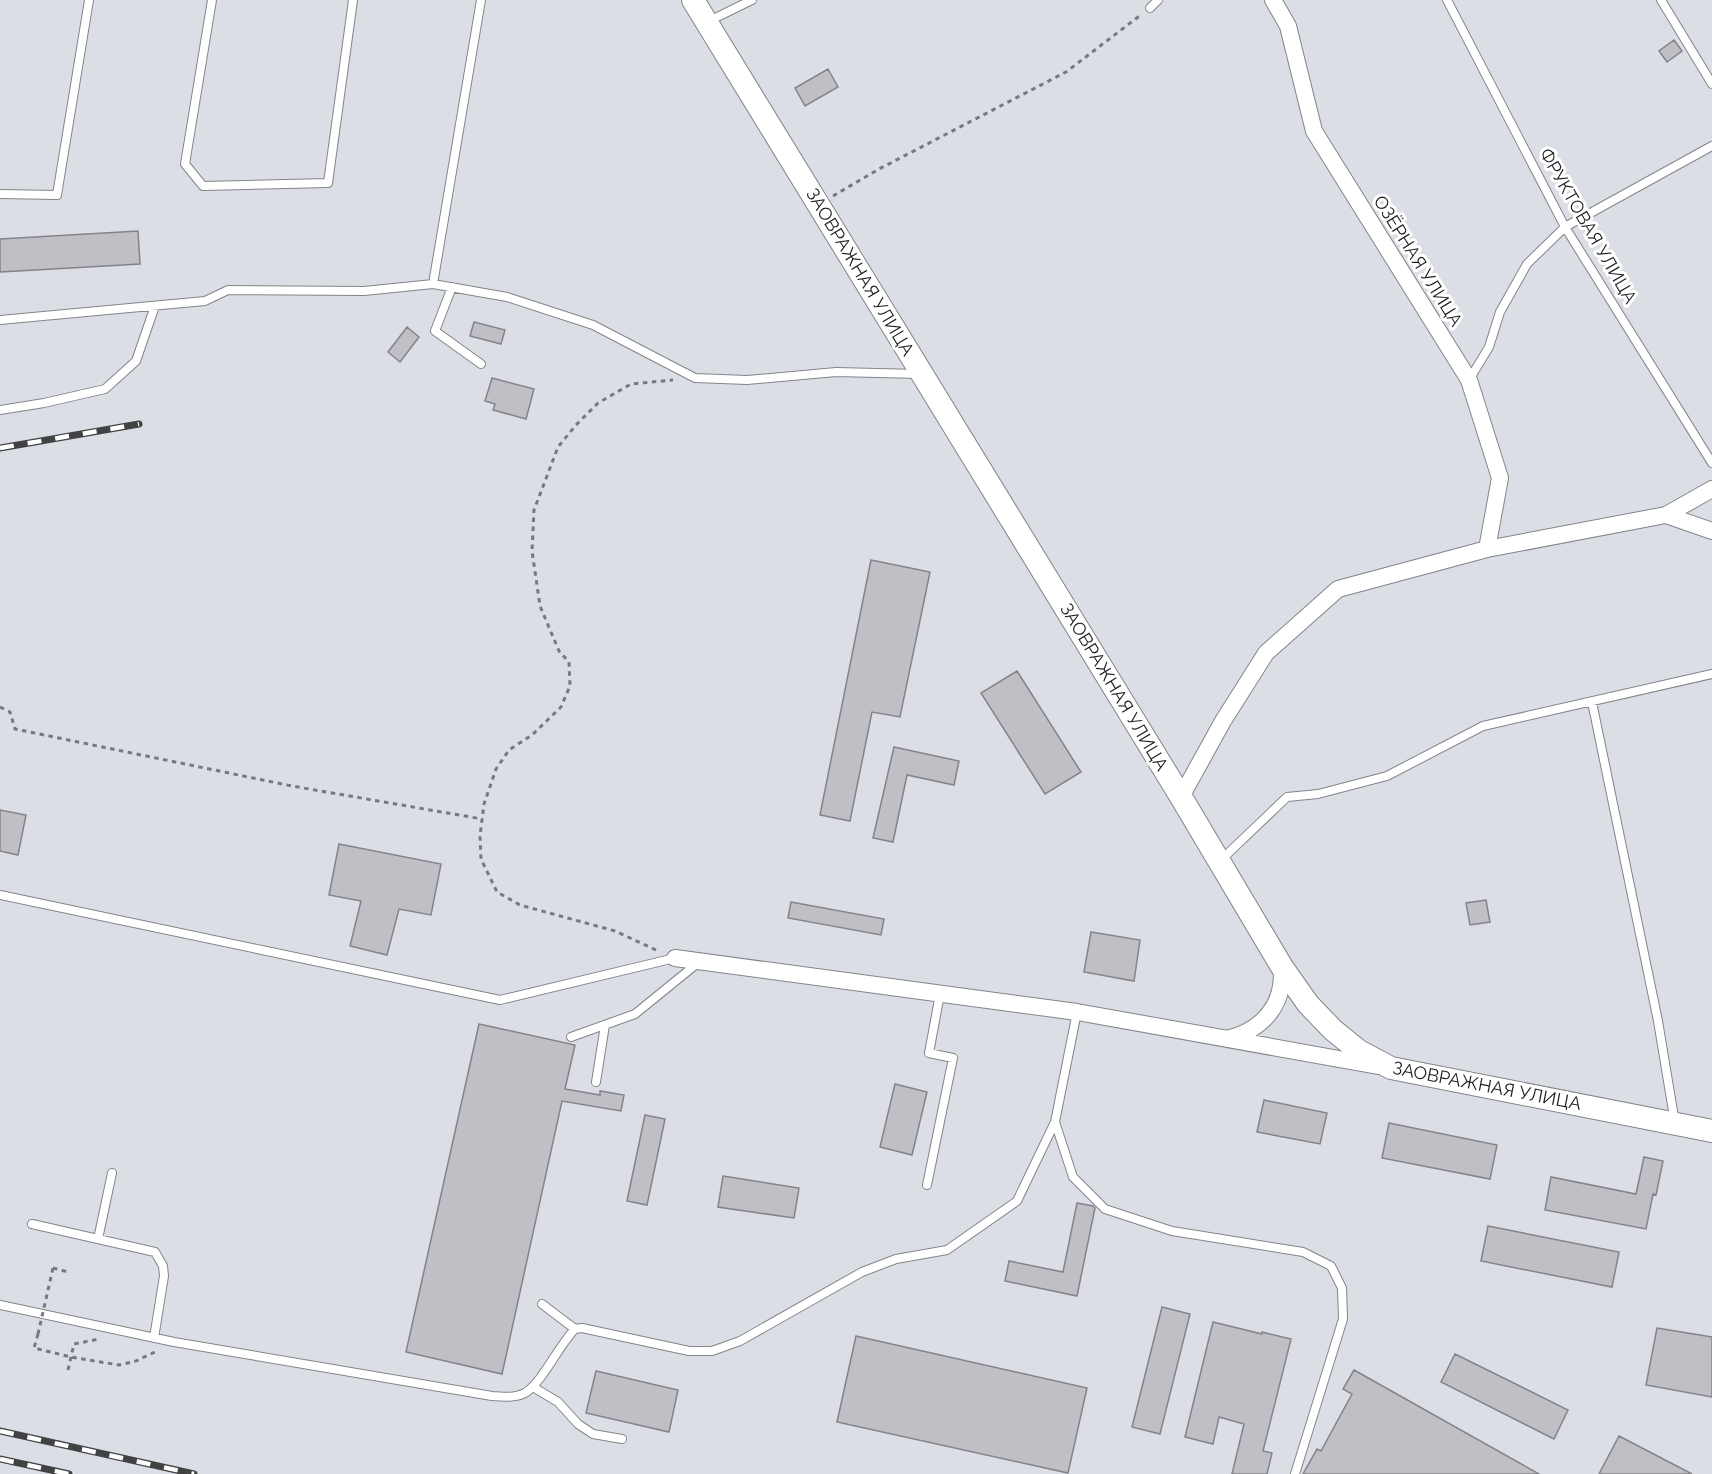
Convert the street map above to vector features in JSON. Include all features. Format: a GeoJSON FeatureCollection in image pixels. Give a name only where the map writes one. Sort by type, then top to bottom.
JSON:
{"type":"FeatureCollection","features":[{"type":"Feature","properties":{"kind":"street","name":"ЗАОВРАЖНАЯ УЛИЦА"},"geometry":{"type":"LineString","coordinates":[[693,0],[1220,861],[1282,967],[1308,1004],[1333,1030],[1359,1051],[1390,1068],[1712,1131]]}},
{"type":"Feature","properties":{"kind":"street","name":"ОЗЁРНАЯ УЛИЦА"},"geometry":{"type":"LineString","coordinates":[[1273,0],[1288,26],[1314,130],[1469,380],[1500,478],[1486,549]]}},
{"type":"Feature","properties":{"kind":"street"},"geometry":{"type":"LineString","coordinates":[[1181,797],[1223,721],[1266,653],[1338,590],[1486,549],[1666,515],[1712,489]]}},
{"type":"Feature","properties":{"kind":"street"},"geometry":{"type":"LineString","coordinates":[[1666,515],[1712,531]]}},
{"type":"Feature","properties":{"kind":"street"},"geometry":{"type":"LineString","coordinates":[[675,958],[1077,1012],[1390,1068]]}},
{"type":"Feature","properties":{"kind":"street"},"geometry":{"type":"LineString","coordinates":[[1226,1039],[1243,1035],[1260,1024],[1274,1007],[1281,988],[1282,967]]}},
{"type":"Feature","properties":{"kind":"lane"},"geometry":{"type":"LineString","coordinates":[[0,194],[57,195],[89,0]]}},
{"type":"Feature","properties":{"kind":"lane"},"geometry":{"type":"LineString","coordinates":[[212,0],[185,164],[203,186],[328,183],[353,0]]}},
{"type":"Feature","properties":{"kind":"lane"},"geometry":{"type":"LineString","coordinates":[[433,284],[481,0]]}},
{"type":"Feature","properties":{"kind":"lane"},"geometry":{"type":"LineString","coordinates":[[706,22],[752,0]]}},
{"type":"Feature","properties":{"kind":"lane"},"geometry":{"type":"LineString","coordinates":[[1150,8],[1158,0]]}},
{"type":"Feature","properties":{"kind":"lane","name":"ФРУКТОВАЯ УЛИЦА"},"geometry":{"type":"LineString","coordinates":[[1447,0],[1565,227],[1712,463]]}},
{"type":"Feature","properties":{"kind":"lane"},"geometry":{"type":"LineString","coordinates":[[1661,0],[1712,84]]}},
{"type":"Feature","properties":{"kind":"lane"},"geometry":{"type":"LineString","coordinates":[[1469,380],[1489,347],[1500,312],[1527,264],[1565,227],[1712,146]]}},
{"type":"Feature","properties":{"kind":"lane"},"geometry":{"type":"LineString","coordinates":[[0,320],[205,302],[228,290],[364,291],[433,284],[507,297],[593,325],[695,378],[747,380],[836,372],[923,375]]}},
{"type":"Feature","properties":{"kind":"lane"},"geometry":{"type":"LineString","coordinates":[[452,287],[435,331],[481,364]]}},
{"type":"Feature","properties":{"kind":"lane"},"geometry":{"type":"LineString","coordinates":[[0,410],[44,404],[105,389],[136,361],[155,306]]}},
{"type":"Feature","properties":{"kind":"lane"},"geometry":{"type":"LineString","coordinates":[[1220,861],[1287,797],[1318,794],[1387,776],[1484,726],[1712,674]]}},
{"type":"Feature","properties":{"kind":"lane"},"geometry":{"type":"LineString","coordinates":[[1592,702],[1658,1021],[1675,1123]]}},
{"type":"Feature","properties":{"kind":"lane"},"geometry":{"type":"LineString","coordinates":[[0,895],[500,1000],[675,958]]}},
{"type":"Feature","properties":{"kind":"lane"},"geometry":{"type":"LineString","coordinates":[[572,1037],[635,1014],[699,961]]}},
{"type":"Feature","properties":{"kind":"lane"},"geometry":{"type":"LineString","coordinates":[[927,1185],[953,1058],[929,1053],[940,993]]}},
{"type":"Feature","properties":{"kind":"lane"},"geometry":{"type":"LineString","coordinates":[[0,1305],[174,1342],[492,1396],[510,1397],[524,1394],[533,1387],[566,1338],[575,1329],[582,1328],[689,1351],[712,1351],[740,1341],[862,1272],[896,1259],[946,1250],[1017,1201],[1054,1122],[1077,1012]]}},
{"type":"Feature","properties":{"kind":"lane"},"geometry":{"type":"LineString","coordinates":[[596,1082],[605,1025]]}},
{"type":"Feature","properties":{"kind":"lane"},"geometry":{"type":"LineString","coordinates":[[1054,1122],[1073,1177],[1105,1209],[1172,1231],[1303,1252],[1330,1266],[1342,1288],[1343,1318],[1295,1474]]}},
{"type":"Feature","properties":{"kind":"lane"},"geometry":{"type":"LineString","coordinates":[[98,1239],[112,1173]]}},
{"type":"Feature","properties":{"kind":"lane"},"geometry":{"type":"LineString","coordinates":[[32,1224],[154,1251],[163,1266],[164,1276],[154,1338]]}},
{"type":"Feature","properties":{"kind":"lane"},"geometry":{"type":"LineString","coordinates":[[542,1304],[575,1329]]}},
{"type":"Feature","properties":{"kind":"lane"},"geometry":{"type":"LineString","coordinates":[[533,1387],[558,1402],[578,1424],[593,1434],[622,1439]]}},
{"type":"Feature","properties":{"kind":"path"},"geometry":{"type":"LineString","coordinates":[[819,204],[879,169],[1066,72],[1150,8]]}},
{"type":"Feature","properties":{"kind":"path"},"geometry":{"type":"LineString","coordinates":[[675,958],[615,931],[520,905],[496,892],[481,859],[480,836],[484,804],[496,769],[510,750],[532,735],[561,707],[570,686],[569,662],[559,651],[540,606],[532,551],[534,510],[558,447],[576,425],[598,404],[631,384],[695,378]]}},
{"type":"Feature","properties":{"kind":"path"},"geometry":{"type":"LineString","coordinates":[[0,707],[10,712],[15,729],[292,786],[482,819]]}},
{"type":"Feature","properties":{"kind":"path"},"geometry":{"type":"LineString","coordinates":[[68,1272],[53,1268],[34,1348],[119,1365],[136,1361],[174,1342]]}},
{"type":"Feature","properties":{"kind":"path"},"geometry":{"type":"LineString","coordinates":[[68,1370],[74,1344]]}},
{"type":"Feature","properties":{"kind":"building"},"geometry":{"type":"Polygon","coordinates":[[[1674,40],[1682,51],[1667,62],[1659,51],[1674,40]]]}},
{"type":"Feature","properties":{"kind":"building"},"geometry":{"type":"Polygon","coordinates":[[[828,69],[838,87],[805,106],[795,88],[828,69]]]}},
{"type":"Feature","properties":{"kind":"building"},"geometry":{"type":"Polygon","coordinates":[[[138,231],[140,264],[0,272],[0,239],[138,231]]]}},
{"type":"Feature","properties":{"kind":"building"},"geometry":{"type":"Polygon","coordinates":[[[474,322],[505,330],[501,344],[470,336],[474,322]]]}},
{"type":"Feature","properties":{"kind":"building"},"geometry":{"type":"Polygon","coordinates":[[[407,327],[419,337],[400,362],[388,352],[407,327]]]}},
{"type":"Feature","properties":{"kind":"building"},"geometry":{"type":"Polygon","coordinates":[[[492,378],[534,389],[526,419],[493,410],[495,404],[485,401],[492,378]]]}},
{"type":"Feature","properties":{"kind":"building"},"geometry":{"type":"Polygon","coordinates":[[[871,560],[930,572],[900,717],[872,712],[850,821],[820,815],[871,560]]]}},
{"type":"Feature","properties":{"kind":"building"},"geometry":{"type":"Polygon","coordinates":[[[1017,671],[1081,772],[1045,794],[981,693],[1017,671]]]}},
{"type":"Feature","properties":{"kind":"building"},"geometry":{"type":"Polygon","coordinates":[[[894,747],[959,761],[954,785],[907,775],[893,842],[873,838],[894,747]]]}},
{"type":"Feature","properties":{"kind":"building"},"geometry":{"type":"Polygon","coordinates":[[[0,810],[26,815],[18,855],[0,851],[0,810]]]}},
{"type":"Feature","properties":{"kind":"building"},"geometry":{"type":"Polygon","coordinates":[[[339,844],[441,864],[431,915],[399,909],[387,955],[350,946],[361,901],[329,895],[339,844]]]}},
{"type":"Feature","properties":{"kind":"building"},"geometry":{"type":"Polygon","coordinates":[[[1486,900],[1490,922],[1470,925],[1466,903],[1486,900]]]}},
{"type":"Feature","properties":{"kind":"building"},"geometry":{"type":"Polygon","coordinates":[[[791,902],[884,919],[881,935],[788,918],[791,902]]]}},
{"type":"Feature","properties":{"kind":"building"},"geometry":{"type":"Polygon","coordinates":[[[1091,932],[1140,940],[1134,981],[1084,972],[1091,932]]]}},
{"type":"Feature","properties":{"kind":"building"},"geometry":{"type":"Polygon","coordinates":[[[479,1024],[575,1045],[565,1089],[600,1095],[600,1091],[624,1095],[621,1111],[562,1101],[502,1374],[406,1352],[479,1024]]]}},
{"type":"Feature","properties":{"kind":"building"},"geometry":{"type":"Polygon","coordinates":[[[895,1084],[927,1092],[912,1155],[880,1147],[895,1084]]]}},
{"type":"Feature","properties":{"kind":"building"},"geometry":{"type":"Polygon","coordinates":[[[1264,1100],[1327,1113],[1320,1144],[1257,1132],[1264,1100]]]}},
{"type":"Feature","properties":{"kind":"building"},"geometry":{"type":"Polygon","coordinates":[[[645,1115],[665,1119],[647,1205],[627,1201],[645,1115]]]}},
{"type":"Feature","properties":{"kind":"building"},"geometry":{"type":"Polygon","coordinates":[[[1389,1123],[1497,1145],[1490,1179],[1382,1158],[1389,1123]]]}},
{"type":"Feature","properties":{"kind":"building"},"geometry":{"type":"Polygon","coordinates":[[[1644,1157],[1663,1161],[1646,1229],[1545,1210],[1551,1177],[1636,1194],[1644,1157]]]}},
{"type":"Feature","properties":{"kind":"building"},"geometry":{"type":"Polygon","coordinates":[[[723,1176],[799,1188],[794,1218],[718,1207],[723,1176]]]}},
{"type":"Feature","properties":{"kind":"building"},"geometry":{"type":"Polygon","coordinates":[[[1077,1203],[1095,1208],[1077,1296],[1005,1281],[1009,1261],[1063,1272],[1077,1203]]]}},
{"type":"Feature","properties":{"kind":"building"},"geometry":{"type":"Polygon","coordinates":[[[1488,1226],[1619,1252],[1612,1287],[1481,1261],[1488,1226]]]}},
{"type":"Feature","properties":{"kind":"building"},"geometry":{"type":"Polygon","coordinates":[[[1162,1307],[1190,1314],[1160,1434],[1132,1427],[1162,1307]]]}},
{"type":"Feature","properties":{"kind":"building"},"geometry":{"type":"Polygon","coordinates":[[[1213,1322],[1291,1339],[1263,1451],[1272,1453],[1267,1474],[1232,1474],[1244,1424],[1219,1417],[1213,1444],[1185,1437],[1213,1322]]]}},
{"type":"Feature","properties":{"kind":"building"},"geometry":{"type":"Polygon","coordinates":[[[1657,1328],[1712,1337],[1712,1397],[1646,1385],[1657,1328]]]}},
{"type":"Feature","properties":{"kind":"building"},"geometry":{"type":"Polygon","coordinates":[[[856,1336],[1087,1388],[1068,1473],[837,1422],[856,1336]]]}},
{"type":"Feature","properties":{"kind":"building"},"geometry":{"type":"Polygon","coordinates":[[[1455,1354],[1568,1410],[1554,1439],[1441,1382],[1455,1354]]]}},
{"type":"Feature","properties":{"kind":"building"},"geometry":{"type":"Polygon","coordinates":[[[1354,1370],[1539,1474],[1303,1474],[1317,1449],[1321,1451],[1352,1394],[1343,1389],[1354,1370]]]}},
{"type":"Feature","properties":{"kind":"building"},"geometry":{"type":"Polygon","coordinates":[[[596,1371],[678,1390],[669,1432],[586,1413],[596,1371]]]}},
{"type":"Feature","properties":{"kind":"building"},"geometry":{"type":"Polygon","coordinates":[[[1619,1436],[1692,1474],[1599,1474],[1619,1436]]]}},
{"type":"Feature","properties":{"kind":"railway"},"geometry":{"type":"LineString","coordinates":[[0,448],[139,424]]}},
{"type":"Feature","properties":{"kind":"railway"},"geometry":{"type":"LineString","coordinates":[[0,1431],[194,1474]]}},
{"type":"Feature","properties":{"kind":"railway"},"geometry":{"type":"LineString","coordinates":[[0,1459],[69,1474]]}}]}
